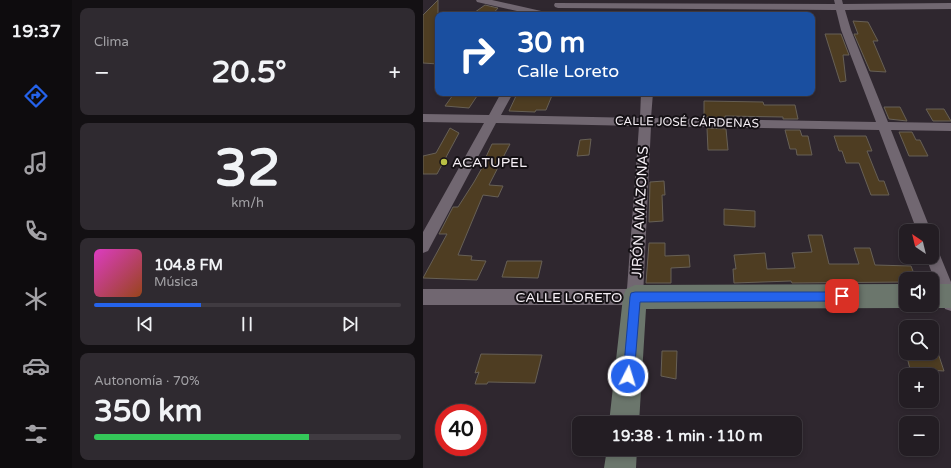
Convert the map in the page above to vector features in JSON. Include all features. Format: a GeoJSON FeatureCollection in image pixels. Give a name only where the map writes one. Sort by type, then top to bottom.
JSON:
{"type":"FeatureCollection","features":[{"type":"Feature","properties":{"kind":"street"},"geometry":{"type":"LineString","coordinates":[[480,0],[534,12]]}},
{"type":"Feature","properties":{"kind":"street"},"geometry":{"type":"LineString","coordinates":[[551,12],[559,3],[652,11],[839,4],[951,6]]}},
{"type":"Feature","properties":{"kind":"street"},"geometry":{"type":"LineString","coordinates":[[839,4],[846,30],[920,224]]}},
{"type":"Feature","properties":{"kind":"street"},"geometry":{"type":"LineString","coordinates":[[423,246],[505,96]]}},
{"type":"Feature","properties":{"kind":"street","name":"JIRÓN AMAZONAS"},"geometry":{"type":"LineString","coordinates":[[625,416],[635,297],[647,96]]}},
{"type":"Feature","properties":{"kind":"street","name":"CALLE JOSÉ CÁRDENAS"},"geometry":{"type":"LineString","coordinates":[[423,118],[494,118],[951,127]]}},
{"type":"Feature","properties":{"kind":"street"},"geometry":{"type":"LineString","coordinates":[[935,264],[946,298]]}},
{"type":"Feature","properties":{"kind":"street","name":"CALLE LORETO"},"geometry":{"type":"LineString","coordinates":[[423,297],[899,296]]}},
{"type":"Feature","properties":{"kind":"street"},"geometry":{"type":"LineString","coordinates":[[620,468],[621,456]]}},
{"type":"Feature","properties":{"kind":"building"},"geometry":{"type":"Polygon","coordinates":[[[438,0],[438,12],[435,12],[435,64],[423,63],[423,15],[438,0]]]}},
{"type":"Feature","properties":{"kind":"building"},"geometry":{"type":"Polygon","coordinates":[[[485,5],[498,8],[495,12],[475,12],[485,5]]]}},
{"type":"Feature","properties":{"kind":"building"},"geometry":{"type":"Polygon","coordinates":[[[853,21],[868,22],[878,41],[873,41],[886,72],[870,71],[854,34],[858,34],[853,21]]]}},
{"type":"Feature","properties":{"kind":"building"},"geometry":{"type":"Polygon","coordinates":[[[825,34],[841,34],[849,55],[843,55],[846,81],[840,82],[825,34]]]}},
{"type":"Feature","properties":{"kind":"building"},"geometry":{"type":"Polygon","coordinates":[[[452,96],[477,96],[469,108],[445,106],[452,96]]]}},
{"type":"Feature","properties":{"kind":"building"},"geometry":{"type":"Polygon","coordinates":[[[516,96],[552,96],[546,110],[536,110],[535,112],[509,111],[516,96]]]}},
{"type":"Feature","properties":{"kind":"building"},"geometry":{"type":"Polygon","coordinates":[[[704,101],[763,102],[764,105],[795,105],[798,119],[783,119],[783,117],[706,117],[704,116],[704,101]]]}},
{"type":"Feature","properties":{"kind":"building"},"geometry":{"type":"Polygon","coordinates":[[[884,107],[900,107],[907,121],[889,119],[884,107]]]}},
{"type":"Feature","properties":{"kind":"building"},"geometry":{"type":"Polygon","coordinates":[[[926,109],[944,109],[951,121],[933,121],[926,109]]]}},
{"type":"Feature","properties":{"kind":"building"},"geometry":{"type":"Polygon","coordinates":[[[450,128],[459,133],[437,174],[423,174],[423,156],[436,153],[450,128]]]}},
{"type":"Feature","properties":{"kind":"building"},"geometry":{"type":"Polygon","coordinates":[[[707,128],[726,129],[728,150],[708,150],[707,128]]]}},
{"type":"Feature","properties":{"kind":"building"},"geometry":{"type":"Polygon","coordinates":[[[785,130],[800,130],[802,136],[808,136],[812,155],[797,155],[796,149],[790,149],[785,130]]]}},
{"type":"Feature","properties":{"kind":"building"},"geometry":{"type":"Polygon","coordinates":[[[899,132],[912,132],[916,140],[920,140],[928,156],[909,156],[899,132]]]}},
{"type":"Feature","properties":{"kind":"building"},"geometry":{"type":"Polygon","coordinates":[[[834,136],[866,136],[872,151],[867,151],[879,181],[884,181],[889,195],[871,195],[859,163],[846,163],[842,151],[839,151],[834,136]]]}},
{"type":"Feature","properties":{"kind":"building"},"geometry":{"type":"Polygon","coordinates":[[[591,139],[589,155],[577,156],[580,140],[591,139]]]}},
{"type":"Feature","properties":{"kind":"building"},"geometry":{"type":"Polygon","coordinates":[[[492,144],[510,144],[489,185],[503,186],[498,197],[483,195],[458,255],[472,256],[471,260],[486,261],[477,280],[423,278],[447,234],[439,234],[453,207],[458,207],[474,182],[487,159],[485,159],[492,144]]]}},
{"type":"Feature","properties":{"kind":"building"},"geometry":{"type":"Polygon","coordinates":[[[664,181],[665,195],[662,195],[663,221],[649,222],[650,182],[664,181]]]}},
{"type":"Feature","properties":{"kind":"building"},"geometry":{"type":"Polygon","coordinates":[[[724,209],[755,211],[755,227],[724,225],[724,209]]]}},
{"type":"Feature","properties":{"kind":"building"},"geometry":{"type":"Polygon","coordinates":[[[808,235],[822,235],[829,264],[859,264],[854,248],[870,248],[875,265],[911,266],[913,272],[899,272],[899,282],[792,283],[791,281],[734,283],[733,269],[736,269],[734,255],[765,253],[767,269],[795,268],[792,253],[812,252],[808,235]]]}},
{"type":"Feature","properties":{"kind":"building"},"geometry":{"type":"Polygon","coordinates":[[[649,243],[665,243],[665,256],[689,255],[690,267],[671,268],[671,283],[646,283],[649,243]]]}},
{"type":"Feature","properties":{"kind":"building"},"geometry":{"type":"Polygon","coordinates":[[[507,261],[542,261],[538,278],[502,277],[507,261]]]}},
{"type":"Feature","properties":{"kind":"building"},"geometry":{"type":"Polygon","coordinates":[[[662,351],[677,351],[676,379],[661,376],[662,351]]]}},
{"type":"Feature","properties":{"kind":"building"},"geometry":{"type":"Polygon","coordinates":[[[481,354],[542,355],[535,383],[488,382],[487,384],[475,384],[479,372],[475,373],[481,354]]]}},
{"type":"Feature","properties":{"kind":"building"},"geometry":{"type":"Polygon","coordinates":[[[939,356],[944,371],[939,371],[939,368],[910,368],[908,360],[939,360],[939,356]]]}},
{"type":"Feature","properties":{"kind":"place","name":"ACATUPEL"},"geometry":{"type":"Point","coordinates":[444,162]}},
{"type":"Feature","properties":{"kind":"route"},"geometry":{"type":"LineString","coordinates":[[628,376],[635,297],[842,296]]}}]}
